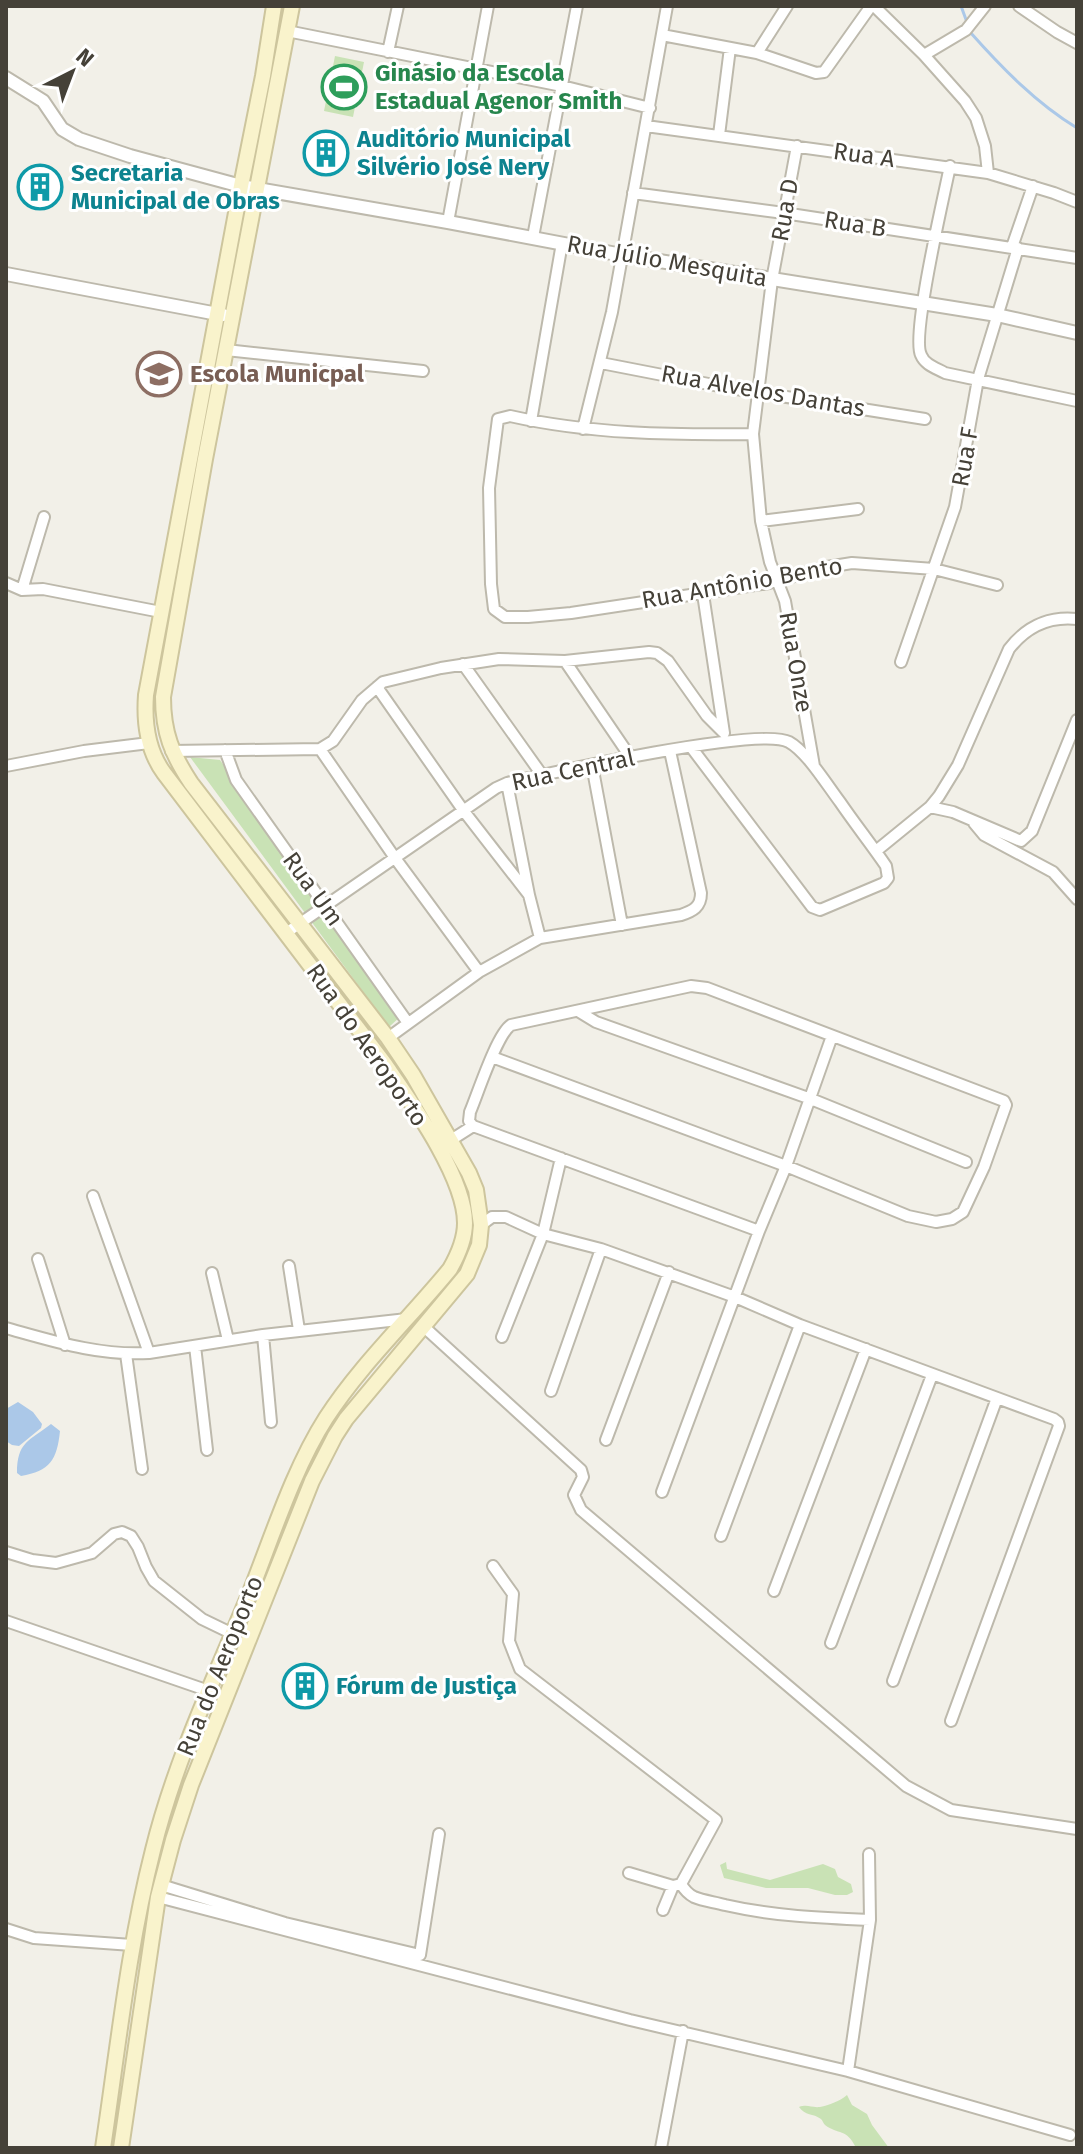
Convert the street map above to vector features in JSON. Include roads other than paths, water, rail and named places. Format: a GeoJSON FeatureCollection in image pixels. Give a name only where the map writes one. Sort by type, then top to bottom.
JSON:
{"type":"FeatureCollection","features":[{"type":"Feature","properties":{"kind":"main road","name":"Rua do Aeroporto"},"geometry":{"type":"LineString","coordinates":[[122,2148],[159,1891],[173,1840],[214,1727],[312,1481],[346,1419],[467,1274],[479,1245],[481,1225],[476,1190],[413,1075],[388,1038],[191,783],[171,751],[165,730],[163,697],[226,350],[225,316],[241,186],[274,6]]}},
{"type":"Feature","properties":{"kind":"main road","name":"Rua do Aeroporto"},"geometry":{"type":"LineString","coordinates":[[103,2148],[132,1945],[152,1850],[165,1806],[209,1691],[313,1441],[360,1374],[450,1269],[464,1236],[464,1207],[457,1184],[418,1112],[158,764],[149,743],[146,695],[161,612],[225,316],[258,189],[292,6]]}},
{"type":"Feature","properties":{"kind":"main road"},"geometry":{"type":"LineString","coordinates":[[360,1374],[373,1385]]}},
{"type":"Feature","properties":{"kind":"main road"},"geometry":{"type":"LineString","coordinates":[[197,1722],[214,1727]]}},
{"type":"Feature","properties":{"kind":"street"},"geometry":{"type":"LineString","coordinates":[[388,52],[398,6]]}},
{"type":"Feature","properties":{"kind":"street"},"geometry":{"type":"LineString","coordinates":[[448,222],[488,6]]}},
{"type":"Feature","properties":{"kind":"street"},"geometry":{"type":"LineString","coordinates":[[533,237],[577,6]]}},
{"type":"Feature","properties":{"kind":"street"},"geometry":{"type":"LineString","coordinates":[[583,429],[601,363],[667,6]]}},
{"type":"Feature","properties":{"kind":"street"},"geometry":{"type":"LineString","coordinates":[[757,53],[787,6]]}},
{"type":"Feature","properties":{"kind":"street"},"geometry":{"type":"LineString","coordinates":[[662,35],[757,53],[816,73],[824,72],[872,6],[924,55],[965,101],[976,118],[985,146],[988,173]]}},
{"type":"Feature","properties":{"kind":"street"},"geometry":{"type":"LineString","coordinates":[[1019,6],[1077,43]]}},
{"type":"Feature","properties":{"kind":"street"},"geometry":{"type":"LineString","coordinates":[[924,55],[966,30],[983,10]]}},
{"type":"Feature","properties":{"kind":"street"},"geometry":{"type":"LineString","coordinates":[[287,31],[562,86],[650,108]]}},
{"type":"Feature","properties":{"kind":"street"},"geometry":{"type":"LineString","coordinates":[[719,135],[730,48]]}},
{"type":"Feature","properties":{"kind":"street","name":"Rua Júlio Mesquita"},"geometry":{"type":"LineString","coordinates":[[6,78],[43,101],[62,129],[79,139],[241,186],[622,255],[997,315],[1077,333]]}},
{"type":"Feature","properties":{"kind":"street","name":"Rua A"},"geometry":{"type":"LineString","coordinates":[[646,126],[950,166],[988,173],[1077,202]]}},
{"type":"Feature","properties":{"kind":"street","name":"Rua D"},"geometry":{"type":"LineString","coordinates":[[755,464],[753,434],[772,280],[797,146]]}},
{"type":"Feature","properties":{"kind":"street"},"geometry":{"type":"LineString","coordinates":[[950,166],[924,303],[918,346],[920,354],[927,363],[945,373],[1077,401]]}},
{"type":"Feature","properties":{"kind":"street","name":"Rua F"},"geometry":{"type":"LineString","coordinates":[[901,662],[961,485],[978,379],[1033,186]]}},
{"type":"Feature","properties":{"kind":"street","name":"Rua B"},"geometry":{"type":"LineString","coordinates":[[633,193],[1077,258]]}},
{"type":"Feature","properties":{"kind":"street"},"geometry":{"type":"LineString","coordinates":[[562,243],[531,421],[659,435],[753,434]]}},
{"type":"Feature","properties":{"kind":"street"},"geometry":{"type":"LineString","coordinates":[[6,274],[225,316]]}},
{"type":"Feature","properties":{"kind":"street"},"geometry":{"type":"LineString","coordinates":[[226,350],[423,371]]}},
{"type":"Feature","properties":{"kind":"street","name":"Rua Alvelos Dantas"},"geometry":{"type":"LineString","coordinates":[[601,363],[724,387],[925,419]]}},
{"type":"Feature","properties":{"kind":"street","name":"Rua Antônio Bento"},"geometry":{"type":"LineString","coordinates":[[531,421],[504,416],[496,424],[489,488],[491,584],[494,609],[505,617],[571,613],[703,594],[852,563],[934,569],[997,585]]}},
{"type":"Feature","properties":{"kind":"street","name":"Rua Onze"},"geometry":{"type":"LineString","coordinates":[[755,464],[761,521],[770,562],[788,612],[815,768]]}},
{"type":"Feature","properties":{"kind":"street"},"geometry":{"type":"LineString","coordinates":[[761,521],[858,509]]}},
{"type":"Feature","properties":{"kind":"street"},"geometry":{"type":"LineString","coordinates":[[22,590],[44,517]]}},
{"type":"Feature","properties":{"kind":"street"},"geometry":{"type":"LineString","coordinates":[[6,583],[22,590],[43,589],[161,612]]}},
{"type":"Feature","properties":{"kind":"street"},"geometry":{"type":"LineString","coordinates":[[703,594],[724,738]]}},
{"type":"Feature","properties":{"kind":"street"},"geometry":{"type":"LineString","coordinates":[[691,747],[802,896],[812,907],[820,910],[884,883],[888,878],[889,873],[876,851],[930,807],[950,780],[1009,649],[1017,639],[1039,624],[1060,618],[1077,619]]}},
{"type":"Feature","properties":{"kind":"street"},"geometry":{"type":"LineString","coordinates":[[171,751],[320,749],[333,741],[362,700],[383,682],[499,659],[565,661],[638,652],[657,653],[668,661],[724,738]]}},
{"type":"Feature","properties":{"kind":"street"},"geometry":{"type":"LineString","coordinates":[[565,661],[631,758]]}},
{"type":"Feature","properties":{"kind":"street"},"geometry":{"type":"LineString","coordinates":[[463,664],[542,775]]}},
{"type":"Feature","properties":{"kind":"street"},"geometry":{"type":"LineString","coordinates":[[377,687],[463,810],[529,895]]}},
{"type":"Feature","properties":{"kind":"street"},"geometry":{"type":"LineString","coordinates":[[930,807],[970,818],[1021,841],[1032,831],[1077,720]]}},
{"type":"Feature","properties":{"kind":"street","name":"Rua Central"},"geometry":{"type":"LineString","coordinates":[[286,933],[507,783],[724,738],[767,738],[791,743],[815,768],[876,851]]}},
{"type":"Feature","properties":{"kind":"street"},"geometry":{"type":"LineString","coordinates":[[6,766],[84,751],[149,743]]}},
{"type":"Feature","properties":{"kind":"street"},"geometry":{"type":"LineString","coordinates":[[320,749],[479,972]]}},
{"type":"Feature","properties":{"kind":"street","name":"Rua Um"},"geometry":{"type":"LineString","coordinates":[[225,750],[236,780],[408,1023]]}},
{"type":"Feature","properties":{"kind":"street"},"geometry":{"type":"LineString","coordinates":[[388,1038],[479,972],[540,938],[690,912],[697,907],[701,900],[670,751]]}},
{"type":"Feature","properties":{"kind":"street"},"geometry":{"type":"LineString","coordinates":[[592,765],[622,925]]}},
{"type":"Feature","properties":{"kind":"street"},"geometry":{"type":"LineString","coordinates":[[507,783],[540,938]]}},
{"type":"Feature","properties":{"kind":"street"},"geometry":{"type":"LineString","coordinates":[[970,818],[984,835],[1053,872],[1077,899]]}},
{"type":"Feature","properties":{"kind":"street"},"geometry":{"type":"LineString","coordinates":[[492,1057],[786,1166],[908,1216],[936,1222],[952,1219],[963,1212],[1005,1111],[1004,1101],[707,988],[691,986],[511,1025],[504,1030],[492,1057],[470,1112],[469,1121],[473,1126],[759,1231]]}},
{"type":"Feature","properties":{"kind":"street"},"geometry":{"type":"LineString","coordinates":[[578,1011],[596,1022],[811,1099],[966,1162]]}},
{"type":"Feature","properties":{"kind":"street"},"geometry":{"type":"LineString","coordinates":[[662,1492],[832,1036]]}},
{"type":"Feature","properties":{"kind":"street"},"geometry":{"type":"LineString","coordinates":[[451,1140],[473,1126]]}},
{"type":"Feature","properties":{"kind":"street"},"geometry":{"type":"LineString","coordinates":[[502,1337],[543,1234],[561,1158]]}},
{"type":"Feature","properties":{"kind":"street"},"geometry":{"type":"LineString","coordinates":[[93,1196],[149,1353]]}},
{"type":"Feature","properties":{"kind":"street"},"geometry":{"type":"LineString","coordinates":[[481,1225],[492,1217],[506,1217],[543,1234],[669,1272],[1058,1422],[951,1721]]}},
{"type":"Feature","properties":{"kind":"street"},"geometry":{"type":"LineString","coordinates":[[551,1391],[601,1249]]}},
{"type":"Feature","properties":{"kind":"street"},"geometry":{"type":"LineString","coordinates":[[38,1259],[65,1345]]}},
{"type":"Feature","properties":{"kind":"street"},"geometry":{"type":"LineString","coordinates":[[289,1266],[299,1330]]}},
{"type":"Feature","properties":{"kind":"street"},"geometry":{"type":"LineString","coordinates":[[606,1440],[669,1272]]}},
{"type":"Feature","properties":{"kind":"street"},"geometry":{"type":"LineString","coordinates":[[212,1273],[228,1340]]}},
{"type":"Feature","properties":{"kind":"street"},"geometry":{"type":"LineString","coordinates":[[6,1328],[65,1345],[126,1354],[408,1318]]}},
{"type":"Feature","properties":{"kind":"street"},"geometry":{"type":"LineString","coordinates":[[721,1536],[800,1325]]}},
{"type":"Feature","properties":{"kind":"street"},"geometry":{"type":"LineString","coordinates":[[423,1326],[581,1470],[583,1477],[574,1495],[581,1510],[906,1786],[951,1810],[1077,1829]]}},
{"type":"Feature","properties":{"kind":"street"},"geometry":{"type":"LineString","coordinates":[[263,1335],[271,1422]]}},
{"type":"Feature","properties":{"kind":"street"},"geometry":{"type":"LineString","coordinates":[[195,1346],[207,1450]]}},
{"type":"Feature","properties":{"kind":"street"},"geometry":{"type":"LineString","coordinates":[[774,1591],[866,1349]]}},
{"type":"Feature","properties":{"kind":"street"},"geometry":{"type":"LineString","coordinates":[[126,1354],[142,1469]]}},
{"type":"Feature","properties":{"kind":"street"},"geometry":{"type":"LineString","coordinates":[[831,1643],[932,1375]]}},
{"type":"Feature","properties":{"kind":"street"},"geometry":{"type":"LineString","coordinates":[[893,1681],[997,1398]]}},
{"type":"Feature","properties":{"kind":"street"},"geometry":{"type":"LineString","coordinates":[[6,1552],[56,1563],[92,1553],[114,1534],[122,1532],[131,1536],[154,1581],[202,1619],[233,1634]]}},
{"type":"Feature","properties":{"kind":"street"},"geometry":{"type":"LineString","coordinates":[[493,1566],[513,1594],[509,1641],[520,1669],[716,1820],[663,1910]]}},
{"type":"Feature","properties":{"kind":"street"},"geometry":{"type":"LineString","coordinates":[[6,1621],[209,1691]]}},
{"type":"Feature","properties":{"kind":"street"},"geometry":{"type":"LineString","coordinates":[[159,1891],[420,1955],[439,1834]]}},
{"type":"Feature","properties":{"kind":"street"},"geometry":{"type":"LineString","coordinates":[[848,2071],[870,1920],[869,1854]]}},
{"type":"Feature","properties":{"kind":"street"},"geometry":{"type":"LineString","coordinates":[[629,1873],[677,1885],[694,1897],[740,1908],[786,1916],[870,1920]]}},
{"type":"Feature","properties":{"kind":"street"},"geometry":{"type":"LineString","coordinates":[[159,1891],[630,2020],[848,2071],[1070,2135]]}},
{"type":"Feature","properties":{"kind":"street"},"geometry":{"type":"LineString","coordinates":[[6,1929],[34,1938],[132,1945]]}},
{"type":"Feature","properties":{"kind":"street"},"geometry":{"type":"LineString","coordinates":[[661,2148],[683,2031]]}},
{"type":"Feature","properties":{"kind":"water"},"geometry":{"type":"Polygon","coordinates":[[[18,1402],[33,1412],[42,1424],[19,1446],[6,1441],[6,1409],[18,1402]]]}},
{"type":"Feature","properties":{"kind":"water"},"geometry":{"type":"Polygon","coordinates":[[[51,1424],[60,1431],[54,1457],[39,1471],[21,1476],[17,1473],[22,1448],[51,1424]]]}},
{"type":"Feature","properties":{"kind":"waterway"},"geometry":{"type":"LineString","coordinates":[[961,6],[968,25]]}},
{"type":"Feature","properties":{"kind":"waterway"},"geometry":{"type":"LineString","coordinates":[[970,32],[1020,84],[1047,108],[1077,128]]}},
{"type":"Feature","properties":{"kind":"place","name":"Ginásio da Escola Estadual Agenor Smith"},"geometry":{"type":"Point","coordinates":[344,87]}},
{"type":"Feature","properties":{"kind":"place","name":"Auditório Municipal Silvério José Nery"},"geometry":{"type":"Point","coordinates":[326,153]}},
{"type":"Feature","properties":{"kind":"place","name":"Secretaria Municipal de Obras"},"geometry":{"type":"Point","coordinates":[40,187]}},
{"type":"Feature","properties":{"kind":"place","name":"Escola Municpal"},"geometry":{"type":"Point","coordinates":[159,374]}},
{"type":"Feature","properties":{"kind":"place","name":"Fórum de Justiça"},"geometry":{"type":"Point","coordinates":[305,1686]}}]}
